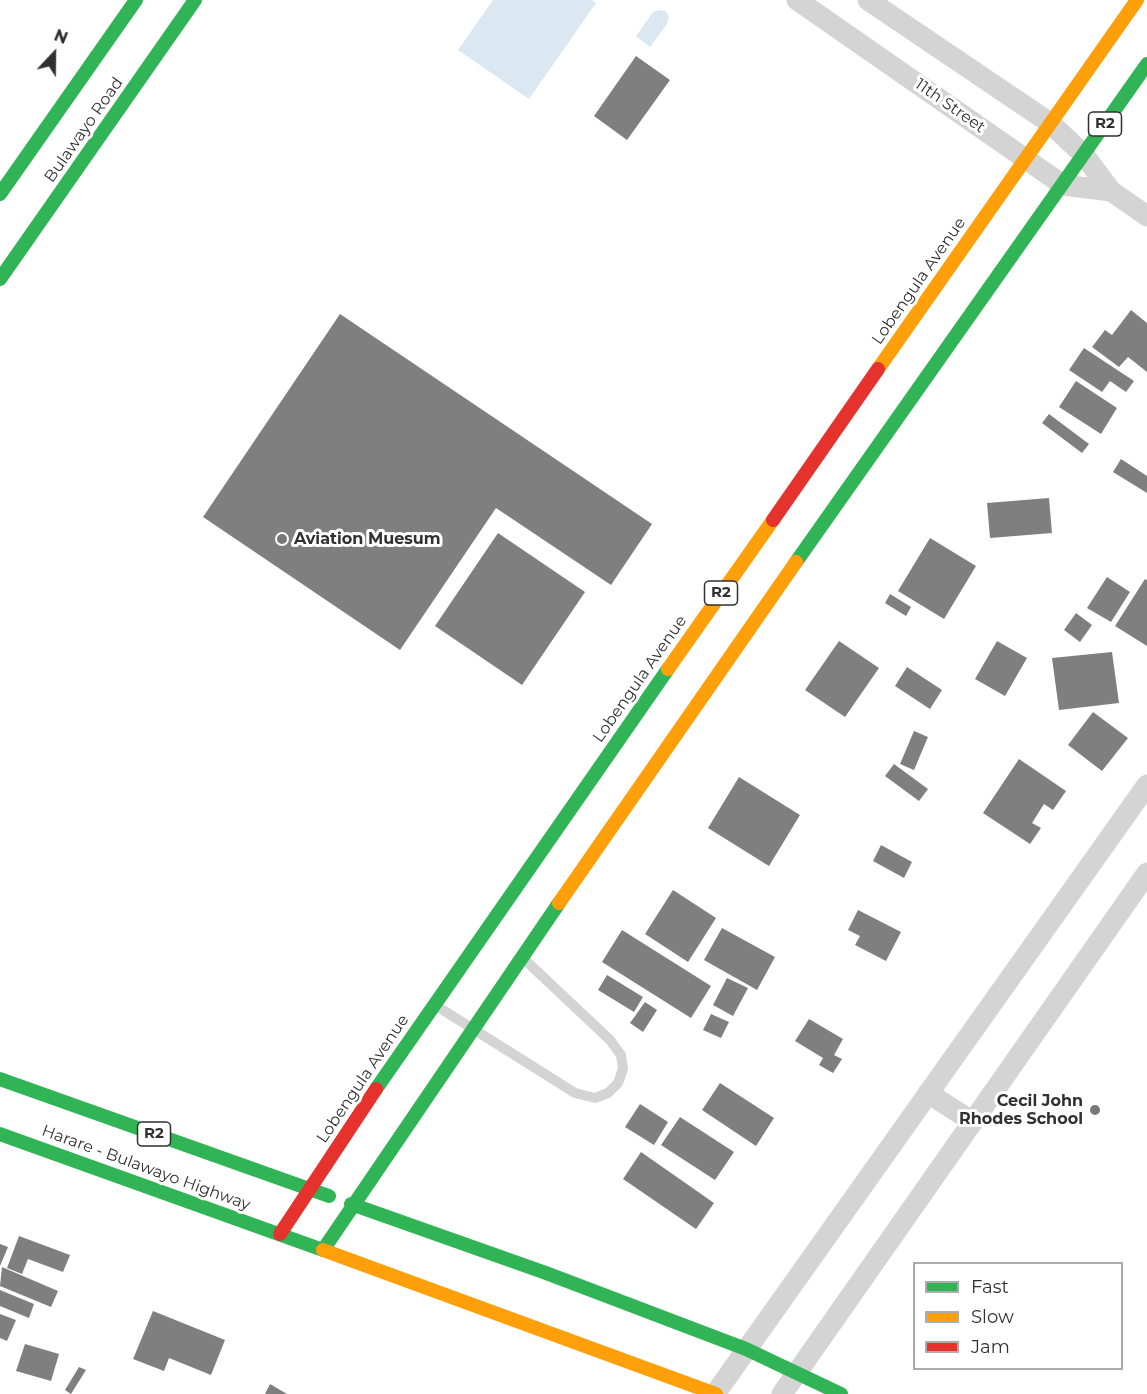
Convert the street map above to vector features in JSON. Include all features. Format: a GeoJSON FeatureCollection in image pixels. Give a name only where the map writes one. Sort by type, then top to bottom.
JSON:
{"type":"FeatureCollection","features":[{"type":"Feature","properties":{"kind":"main road","name":"Bulawayo Road"},"geometry":{"type":"LineString","coordinates":[[0,194],[136,0]]}},
{"type":"Feature","properties":{"kind":"main road","name":"Bulawayo Road"},"geometry":{"type":"LineString","coordinates":[[0,279],[195,0]]}},
{"type":"Feature","properties":{"kind":"main road","name":"Lobengula Avenue"},"geometry":{"type":"LineString","coordinates":[[280,1234],[433,1004],[1137,0]]}},
{"type":"Feature","properties":{"kind":"main road","name":"R2"},"geometry":{"type":"LineString","coordinates":[[323,1250],[351,1204],[471,1029],[791,568],[1147,64]]}},
{"type":"Feature","properties":{"kind":"main road","name":"Harare - Bulawayo Highway"},"geometry":{"type":"LineString","coordinates":[[0,1079],[309,1188]]}},
{"type":"Feature","properties":{"kind":"main road","name":"Harare - Bulawayo Highway"},"geometry":{"type":"LineString","coordinates":[[0,1134],[716,1394]]}},
{"type":"Feature","properties":{"kind":"main road","name":"R2"},"geometry":{"type":"LineString","coordinates":[[309,1188],[351,1204]]}},
{"type":"Feature","properties":{"kind":"main road"},"geometry":{"type":"LineString","coordinates":[[351,1204],[546,1273],[746,1349],[841,1394]]}},
{"type":"Feature","properties":{"kind":"street","name":"11th Street"},"geometry":{"type":"LineString","coordinates":[[797,0],[1063,185],[1111,191]]}},
{"type":"Feature","properties":{"kind":"street","name":"11th Street"},"geometry":{"type":"LineString","coordinates":[[868,0],[1050,123],[1084,155],[1111,191],[1147,216]]}},
{"type":"Feature","properties":{"kind":"street"},"geometry":{"type":"LineString","coordinates":[[716,1394],[1147,785]]}},
{"type":"Feature","properties":{"kind":"street"},"geometry":{"type":"LineString","coordinates":[[782,1394],[1147,873]]}},
{"type":"Feature","properties":{"kind":"street"},"geometry":{"type":"LineString","coordinates":[[928,1093],[973,1122]]}},
{"type":"Feature","properties":{"kind":"lane"},"geometry":{"type":"LineString","coordinates":[[433,1004],[575,1093],[595,1098],[608,1093],[618,1083],[623,1069],[621,1055],[610,1040],[521,957]]}},
{"type":"Feature","properties":{"kind":"shaded area"},"geometry":{"type":"Polygon","coordinates":[[[493,0],[592,0],[596,3],[529,99],[458,50],[493,0]]]}},
{"type":"Feature","properties":{"kind":"shaded area"},"geometry":{"type":"Polygon","coordinates":[[[666,11],[669,17],[667,24],[650,47],[636,36],[653,12],[666,11]]]}},
{"type":"Feature","properties":{"kind":"building"},"geometry":{"type":"Polygon","coordinates":[[[636,56],[670,80],[627,140],[594,116],[636,56]]]}},
{"type":"Feature","properties":{"kind":"building"},"geometry":{"type":"Polygon","coordinates":[[[1131,310],[1147,323],[1147,372],[1128,357],[1119,367],[1092,347],[1105,330],[1112,335],[1131,310]]]}},
{"type":"Feature","properties":{"kind":"building"},"geometry":{"type":"Polygon","coordinates":[[[340,314],[652,524],[611,585],[496,508],[400,650],[203,517],[340,314]]]}},
{"type":"Feature","properties":{"kind":"building"},"geometry":{"type":"Polygon","coordinates":[[[1084,348],[1134,381],[1126,392],[1110,381],[1102,392],[1069,370],[1084,348]]]}},
{"type":"Feature","properties":{"kind":"building"},"geometry":{"type":"Polygon","coordinates":[[[1076,381],[1117,408],[1101,434],[1059,407],[1076,381]]]}},
{"type":"Feature","properties":{"kind":"building"},"geometry":{"type":"Polygon","coordinates":[[[1049,414],[1089,444],[1082,453],[1042,423],[1049,414]]]}},
{"type":"Feature","properties":{"kind":"building"},"geometry":{"type":"Polygon","coordinates":[[[1121,459],[1147,476],[1147,493],[1113,472],[1121,459]]]}},
{"type":"Feature","properties":{"kind":"building"},"geometry":{"type":"Polygon","coordinates":[[[1049,498],[1052,533],[990,538],[987,503],[1049,498]]]}},
{"type":"Feature","properties":{"kind":"building"},"geometry":{"type":"Polygon","coordinates":[[[498,533],[585,592],[522,685],[435,626],[498,533]]]}},
{"type":"Feature","properties":{"kind":"building"},"geometry":{"type":"Polygon","coordinates":[[[930,538],[976,566],[944,619],[898,591],[930,538]]]}},
{"type":"Feature","properties":{"kind":"building"},"geometry":{"type":"Polygon","coordinates":[[[1107,577],[1130,592],[1111,622],[1087,608],[1107,577]]]}},
{"type":"Feature","properties":{"kind":"building"},"geometry":{"type":"Polygon","coordinates":[[[1145,579],[1147,580],[1147,646],[1115,626],[1145,579]]]}},
{"type":"Feature","properties":{"kind":"building"},"geometry":{"type":"Polygon","coordinates":[[[890,594],[911,607],[906,616],[885,603],[890,594]]]}},
{"type":"Feature","properties":{"kind":"building"},"geometry":{"type":"Polygon","coordinates":[[[1076,613],[1092,625],[1080,642],[1064,630],[1076,613]]]}},
{"type":"Feature","properties":{"kind":"building"},"geometry":{"type":"Polygon","coordinates":[[[839,641],[879,668],[845,717],[805,690],[839,641]]]}},
{"type":"Feature","properties":{"kind":"building"},"geometry":{"type":"Polygon","coordinates":[[[997,641],[1027,658],[1005,696],[975,679],[997,641]]]}},
{"type":"Feature","properties":{"kind":"building"},"geometry":{"type":"Polygon","coordinates":[[[1112,652],[1119,703],[1059,710],[1052,658],[1112,652]]]}},
{"type":"Feature","properties":{"kind":"building"},"geometry":{"type":"Polygon","coordinates":[[[907,667],[942,690],[930,709],[895,686],[907,667]]]}},
{"type":"Feature","properties":{"kind":"building"},"geometry":{"type":"Polygon","coordinates":[[[1093,712],[1128,738],[1102,771],[1068,745],[1093,712]]]}},
{"type":"Feature","properties":{"kind":"building"},"geometry":{"type":"Polygon","coordinates":[[[914,731],[928,737],[914,770],[900,764],[914,731]]]}},
{"type":"Feature","properties":{"kind":"building"},"geometry":{"type":"Polygon","coordinates":[[[1019,759],[1066,791],[1053,810],[1044,804],[1032,823],[1041,828],[1030,844],[983,813],[1019,759]]]}},
{"type":"Feature","properties":{"kind":"building"},"geometry":{"type":"Polygon","coordinates":[[[894,764],[928,789],[919,801],[885,776],[894,764]]]}},
{"type":"Feature","properties":{"kind":"building"},"geometry":{"type":"Polygon","coordinates":[[[739,777],[800,815],[769,866],[708,828],[739,777]]]}},
{"type":"Feature","properties":{"kind":"building"},"geometry":{"type":"Polygon","coordinates":[[[881,845],[912,862],[904,878],[873,861],[881,845]]]}},
{"type":"Feature","properties":{"kind":"building"},"geometry":{"type":"Polygon","coordinates":[[[673,890],[716,918],[688,962],[645,934],[673,890]]]}},
{"type":"Feature","properties":{"kind":"building"},"geometry":{"type":"Polygon","coordinates":[[[858,910],[901,932],[886,961],[855,945],[860,936],[848,930],[858,910]]]}},
{"type":"Feature","properties":{"kind":"building"},"geometry":{"type":"Polygon","coordinates":[[[722,928],[775,957],[757,990],[704,960],[722,928]]]}},
{"type":"Feature","properties":{"kind":"building"},"geometry":{"type":"Polygon","coordinates":[[[622,930],[711,986],[691,1018],[602,962],[622,930]]]}},
{"type":"Feature","properties":{"kind":"building"},"geometry":{"type":"Polygon","coordinates":[[[607,975],[643,997],[634,1012],[598,990],[607,975]]]}},
{"type":"Feature","properties":{"kind":"building"},"geometry":{"type":"Polygon","coordinates":[[[727,978],[748,988],[733,1016],[713,1005],[727,978]]]}},
{"type":"Feature","properties":{"kind":"building"},"geometry":{"type":"Polygon","coordinates":[[[645,1002],[657,1010],[643,1032],[630,1023],[645,1002]]]}},
{"type":"Feature","properties":{"kind":"building"},"geometry":{"type":"Polygon","coordinates":[[[711,1014],[729,1022],[721,1038],[703,1030],[711,1014]]]}},
{"type":"Feature","properties":{"kind":"building"},"geometry":{"type":"Polygon","coordinates":[[[809,1019],[843,1039],[834,1055],[842,1059],[833,1073],[819,1065],[823,1058],[795,1041],[809,1019]]]}},
{"type":"Feature","properties":{"kind":"building"},"geometry":{"type":"Polygon","coordinates":[[[720,1083],[774,1118],[756,1146],[702,1110],[720,1083]]]}},
{"type":"Feature","properties":{"kind":"building"},"geometry":{"type":"Polygon","coordinates":[[[640,1104],[668,1122],[654,1145],[625,1127],[640,1104]]]}},
{"type":"Feature","properties":{"kind":"building"},"geometry":{"type":"Polygon","coordinates":[[[680,1117],[734,1152],[715,1180],[661,1145],[680,1117]]]}},
{"type":"Feature","properties":{"kind":"building"},"geometry":{"type":"Polygon","coordinates":[[[641,1152],[714,1203],[696,1229],[623,1179],[641,1152]]]}},
{"type":"Feature","properties":{"kind":"building"},"geometry":{"type":"Polygon","coordinates":[[[19,1236],[70,1255],[63,1272],[28,1259],[22,1274],[7,1268],[19,1236]]]}},
{"type":"Feature","properties":{"kind":"building"},"geometry":{"type":"Polygon","coordinates":[[[0,1244],[8,1247],[0,1266],[0,1244]]]}},
{"type":"Feature","properties":{"kind":"building"},"geometry":{"type":"Polygon","coordinates":[[[2,1267],[58,1291],[51,1307],[0,1286],[2,1267]]]}},
{"type":"Feature","properties":{"kind":"building"},"geometry":{"type":"Polygon","coordinates":[[[0,1290],[34,1304],[29,1318],[0,1306],[0,1290]]]}},
{"type":"Feature","properties":{"kind":"building"},"geometry":{"type":"Polygon","coordinates":[[[153,1311],[225,1340],[211,1375],[169,1358],[164,1371],[133,1359],[153,1311]]]}},
{"type":"Feature","properties":{"kind":"building"},"geometry":{"type":"Polygon","coordinates":[[[0,1314],[16,1320],[7,1341],[0,1338],[0,1314]]]}},
{"type":"Feature","properties":{"kind":"building"},"geometry":{"type":"Polygon","coordinates":[[[25,1344],[59,1354],[51,1381],[16,1371],[25,1344]]]}},
{"type":"Feature","properties":{"kind":"building"},"geometry":{"type":"Polygon","coordinates":[[[79,1367],[86,1370],[71,1394],[65,1390],[79,1367]]]}},
{"type":"Feature","properties":{"kind":"building"},"geometry":{"type":"Polygon","coordinates":[[[270,1384],[287,1394],[265,1394],[270,1384]]]}},
{"type":"Feature","properties":{"kind":"traffic: fast"},"geometry":{"type":"LineString","coordinates":[[0,194],[136,0]]}},
{"type":"Feature","properties":{"kind":"traffic: fast"},"geometry":{"type":"LineString","coordinates":[[0,279],[195,0]]}},
{"type":"Feature","properties":{"kind":"traffic: fast"},"geometry":{"type":"LineString","coordinates":[[796,562],[1147,64]]}},
{"type":"Feature","properties":{"kind":"traffic: fast"},"geometry":{"type":"LineString","coordinates":[[376,1089],[668,669]]}},
{"type":"Feature","properties":{"kind":"traffic: fast"},"geometry":{"type":"LineString","coordinates":[[0,1134],[323,1250],[559,903]]}},
{"type":"Feature","properties":{"kind":"traffic: fast"},"geometry":{"type":"LineString","coordinates":[[0,1079],[329,1196]]}},
{"type":"Feature","properties":{"kind":"traffic: fast"},"geometry":{"type":"LineString","coordinates":[[351,1204],[546,1273],[746,1349],[841,1394]]}},
{"type":"Feature","properties":{"kind":"traffic: slow"},"geometry":{"type":"LineString","coordinates":[[878,369],[1137,0]]}},
{"type":"Feature","properties":{"kind":"traffic: slow"},"geometry":{"type":"LineString","coordinates":[[668,669],[773,520]]}},
{"type":"Feature","properties":{"kind":"traffic: slow"},"geometry":{"type":"LineString","coordinates":[[559,903],[796,562]]}},
{"type":"Feature","properties":{"kind":"traffic: slow"},"geometry":{"type":"LineString","coordinates":[[323,1250],[716,1394]]}},
{"type":"Feature","properties":{"kind":"traffic: jam"},"geometry":{"type":"LineString","coordinates":[[773,520],[878,369]]}},
{"type":"Feature","properties":{"kind":"traffic: jam"},"geometry":{"type":"LineString","coordinates":[[280,1234],[376,1089]]}},
{"type":"Feature","properties":{"kind":"place","name":"Aviation Muesum"},"geometry":{"type":"Point","coordinates":[282,539]}},
{"type":"Feature","properties":{"kind":"place","name":"Cecil John Rhodes School"},"geometry":{"type":"Point","coordinates":[1095,1110]}}]}
